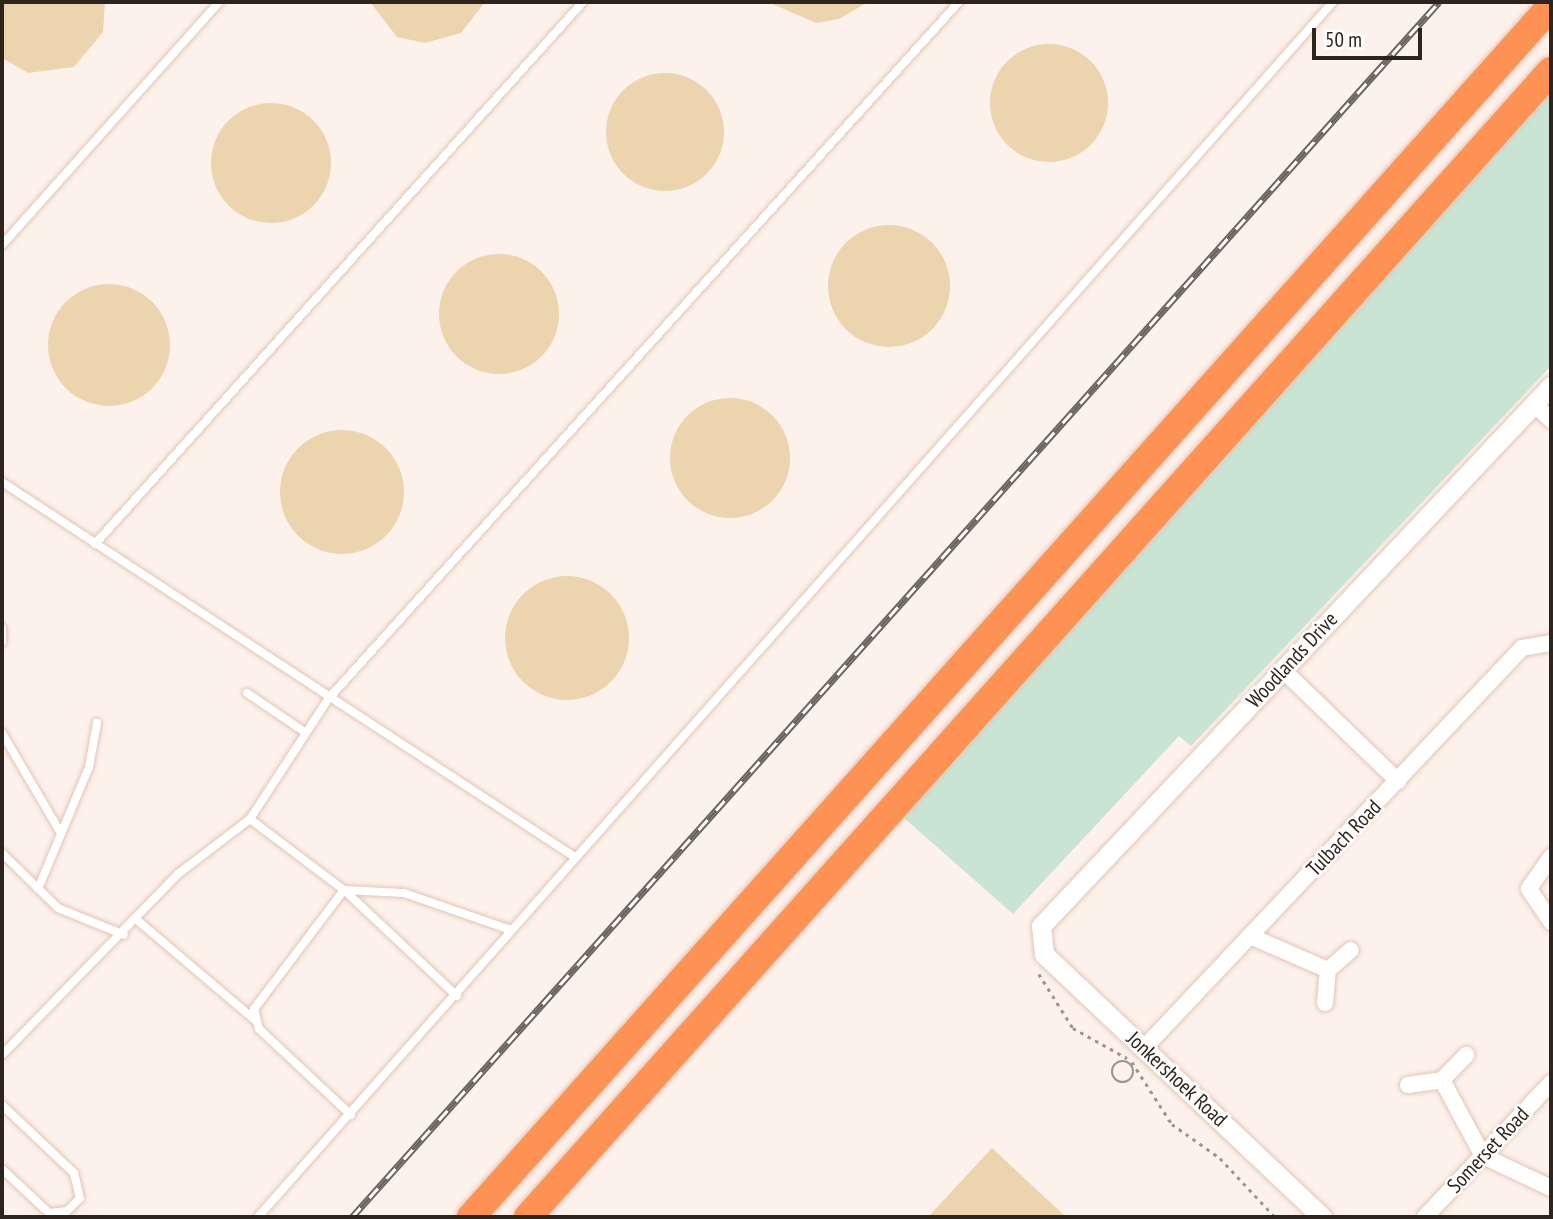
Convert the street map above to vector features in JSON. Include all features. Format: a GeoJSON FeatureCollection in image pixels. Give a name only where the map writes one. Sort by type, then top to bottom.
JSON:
{"type":"FeatureCollection","features":[{"type":"Feature","properties":{"kind":"highway"},"geometry":{"type":"LineString","coordinates":[[471,1217],[1551,6]]}},
{"type":"Feature","properties":{"kind":"highway"},"geometry":{"type":"LineString","coordinates":[[528,1217],[1551,71]]}},
{"type":"Feature","properties":{"kind":"street","name":"Woodlands Drive"},"geometry":{"type":"LineString","coordinates":[[1039,937],[1048,917],[1551,386]]}},
{"type":"Feature","properties":{"kind":"street"},"geometry":{"type":"LineString","coordinates":[[1534,404],[1551,420]]}},
{"type":"Feature","properties":{"kind":"street","name":"Tulbach Road"},"geometry":{"type":"LineString","coordinates":[[1144,1048],[1522,648],[1551,642]]}},
{"type":"Feature","properties":{"kind":"street"},"geometry":{"type":"LineString","coordinates":[[1283,670],[1398,781]]}},
{"type":"Feature","properties":{"kind":"street"},"geometry":{"type":"LineString","coordinates":[[1551,857],[1535,874],[1529,895],[1551,922]]}},
{"type":"Feature","properties":{"kind":"street"},"geometry":{"type":"LineString","coordinates":[[1250,936],[1328,970]]}},
{"type":"Feature","properties":{"kind":"street","name":"Jonkershoek Road"},"geometry":{"type":"LineString","coordinates":[[1039,937],[1044,954],[1322,1217]]}},
{"type":"Feature","properties":{"kind":"street"},"geometry":{"type":"LineString","coordinates":[[1325,1003],[1328,970],[1350,950]]}},
{"type":"Feature","properties":{"kind":"street"},"geometry":{"type":"LineString","coordinates":[[1408,1085],[1442,1080],[1466,1055]]}},
{"type":"Feature","properties":{"kind":"street"},"geometry":{"type":"LineString","coordinates":[[1442,1080],[1483,1156],[1551,1188]]}},
{"type":"Feature","properties":{"kind":"street","name":"Somerset Road"},"geometry":{"type":"LineString","coordinates":[[1425,1217],[1551,1083]]}},
{"type":"Feature","properties":{"kind":"lane"},"geometry":{"type":"LineString","coordinates":[[2,245],[219,2]]}},
{"type":"Feature","properties":{"kind":"lane"},"geometry":{"type":"LineString","coordinates":[[95,544],[583,2]]}},
{"type":"Feature","properties":{"kind":"lane"},"geometry":{"type":"LineString","coordinates":[[2,1055],[124,934],[178,874],[250,819],[330,698],[959,2]]}},
{"type":"Feature","properties":{"kind":"lane"},"geometry":{"type":"LineString","coordinates":[[258,1217],[457,996],[573,856],[1333,2]]}},
{"type":"Feature","properties":{"kind":"lane"},"geometry":{"type":"LineString","coordinates":[[2,482],[573,856]]}},
{"type":"Feature","properties":{"kind":"lane"},"geometry":{"type":"LineString","coordinates":[[2,628],[2,642]]}},
{"type":"Feature","properties":{"kind":"lane"},"geometry":{"type":"LineString","coordinates":[[247,694],[306,733]]}},
{"type":"Feature","properties":{"kind":"lane"},"geometry":{"type":"LineString","coordinates":[[38,889],[89,766],[97,723]]}},
{"type":"Feature","properties":{"kind":"lane"},"geometry":{"type":"LineString","coordinates":[[2,733],[61,833]]}},
{"type":"Feature","properties":{"kind":"lane"},"geometry":{"type":"LineString","coordinates":[[250,819],[344,890],[457,996]]}},
{"type":"Feature","properties":{"kind":"lane"},"geometry":{"type":"LineString","coordinates":[[2,853],[58,908],[124,934]]}},
{"type":"Feature","properties":{"kind":"lane"},"geometry":{"type":"LineString","coordinates":[[344,890],[414,895],[511,930]]}},
{"type":"Feature","properties":{"kind":"lane"},"geometry":{"type":"LineString","coordinates":[[255,1020],[257,999],[344,890]]}},
{"type":"Feature","properties":{"kind":"lane"},"geometry":{"type":"LineString","coordinates":[[137,920],[255,1020],[351,1115]]}},
{"type":"Feature","properties":{"kind":"lane"},"geometry":{"type":"LineString","coordinates":[[2,1105],[74,1173],[80,1198],[67,1211],[49,1213],[2,1169]]}},
{"type":"Feature","properties":{"kind":"path"},"geometry":{"type":"LineString","coordinates":[[1037,964],[1073,1028],[1132,1062],[1172,1124],[1220,1158],[1275,1217]]}},
{"type":"Feature","properties":{"kind":"path"},"geometry":{"type":"LineString","coordinates":[[1116,1060],[1129,1065],[1135,1079],[1130,1085],[1116,1079],[1111,1068],[1116,1060]]}},
{"type":"Feature","properties":{"kind":"green space"},"geometry":{"type":"Polygon","coordinates":[[[1551,93],[1551,366],[1191,746],[1179,736],[1013,914],[903,817],[1551,93]]]}},
{"type":"Feature","properties":{"kind":"building"},"geometry":{"type":"Polygon","coordinates":[[[2,2],[105,2],[103,32],[74,67],[28,73],[2,58],[2,2]]]}},
{"type":"Feature","properties":{"kind":"building"},"geometry":{"type":"Polygon","coordinates":[[[370,2],[485,2],[461,33],[425,43],[397,37],[370,2]]]}},
{"type":"Feature","properties":{"kind":"building"},"geometry":{"type":"Polygon","coordinates":[[[768,2],[868,2],[839,19],[816,23],[768,2]]]}},
{"type":"Feature","properties":{"kind":"building"},"geometry":{"type":"Polygon","coordinates":[[[1049,44],[1071,49],[1091,61],[1103,81],[1108,103],[1103,125],[1091,145],[1071,157],[1049,162],[1027,157],[1007,145],[995,125],[990,103],[995,81],[1007,61],[1027,49],[1049,44]]]}},
{"type":"Feature","properties":{"kind":"building"},"geometry":{"type":"Polygon","coordinates":[[[665,73],[688,78],[707,90],[719,109],[724,132],[719,155],[707,174],[688,186],[665,191],[642,186],[623,174],[611,155],[606,132],[611,109],[623,90],[642,78],[665,73]]]}},
{"type":"Feature","properties":{"kind":"building"},"geometry":{"type":"Polygon","coordinates":[[[271,103],[294,108],[313,121],[326,140],[331,163],[326,186],[313,205],[294,218],[271,223],[248,218],[229,205],[216,186],[211,163],[216,140],[229,121],[248,108],[271,103]]]}},
{"type":"Feature","properties":{"kind":"building"},"geometry":{"type":"Polygon","coordinates":[[[889,225],[912,229],[932,243],[946,263],[950,286],[946,309],[932,329],[912,343],[889,347],[866,343],[846,329],[832,309],[828,286],[832,263],[846,243],[866,229],[889,225]]]}},
{"type":"Feature","properties":{"kind":"building"},"geometry":{"type":"Polygon","coordinates":[[[499,254],[522,258],[542,271],[555,291],[559,314],[555,337],[542,357],[522,370],[499,374],[476,370],[456,357],[443,337],[439,314],[443,291],[456,271],[476,258],[499,254]]]}},
{"type":"Feature","properties":{"kind":"building"},"geometry":{"type":"Polygon","coordinates":[[[109,284],[132,289],[152,302],[165,322],[170,345],[165,368],[152,388],[132,401],[109,406],[86,401],[66,388],[53,368],[48,345],[53,322],[66,302],[86,289],[109,284]]]}},
{"type":"Feature","properties":{"kind":"building"},"geometry":{"type":"Polygon","coordinates":[[[730,398],[753,402],[773,415],[786,435],[790,458],[786,481],[773,501],[753,514],[730,518],[707,514],[687,501],[674,481],[670,458],[674,435],[687,415],[707,402],[730,398]]]}},
{"type":"Feature","properties":{"kind":"building"},"geometry":{"type":"Polygon","coordinates":[[[342,430],[366,435],[386,448],[399,468],[404,492],[399,516],[386,536],[366,549],[342,554],[318,549],[298,536],[285,516],[280,492],[285,468],[298,448],[318,435],[342,430]]]}},
{"type":"Feature","properties":{"kind":"building"},"geometry":{"type":"Polygon","coordinates":[[[567,576],[591,580],[611,594],[625,614],[629,638],[625,662],[611,682],[591,696],[567,700],[543,696],[523,682],[509,662],[505,638],[509,614],[523,594],[543,580],[567,576]]]}},
{"type":"Feature","properties":{"kind":"building"},"geometry":{"type":"Polygon","coordinates":[[[992,1148],[1066,1217],[928,1217],[992,1148]]]}},
{"type":"Feature","properties":{"kind":"railway"},"geometry":{"type":"LineString","coordinates":[[352,1217],[1439,2]]}}]}
